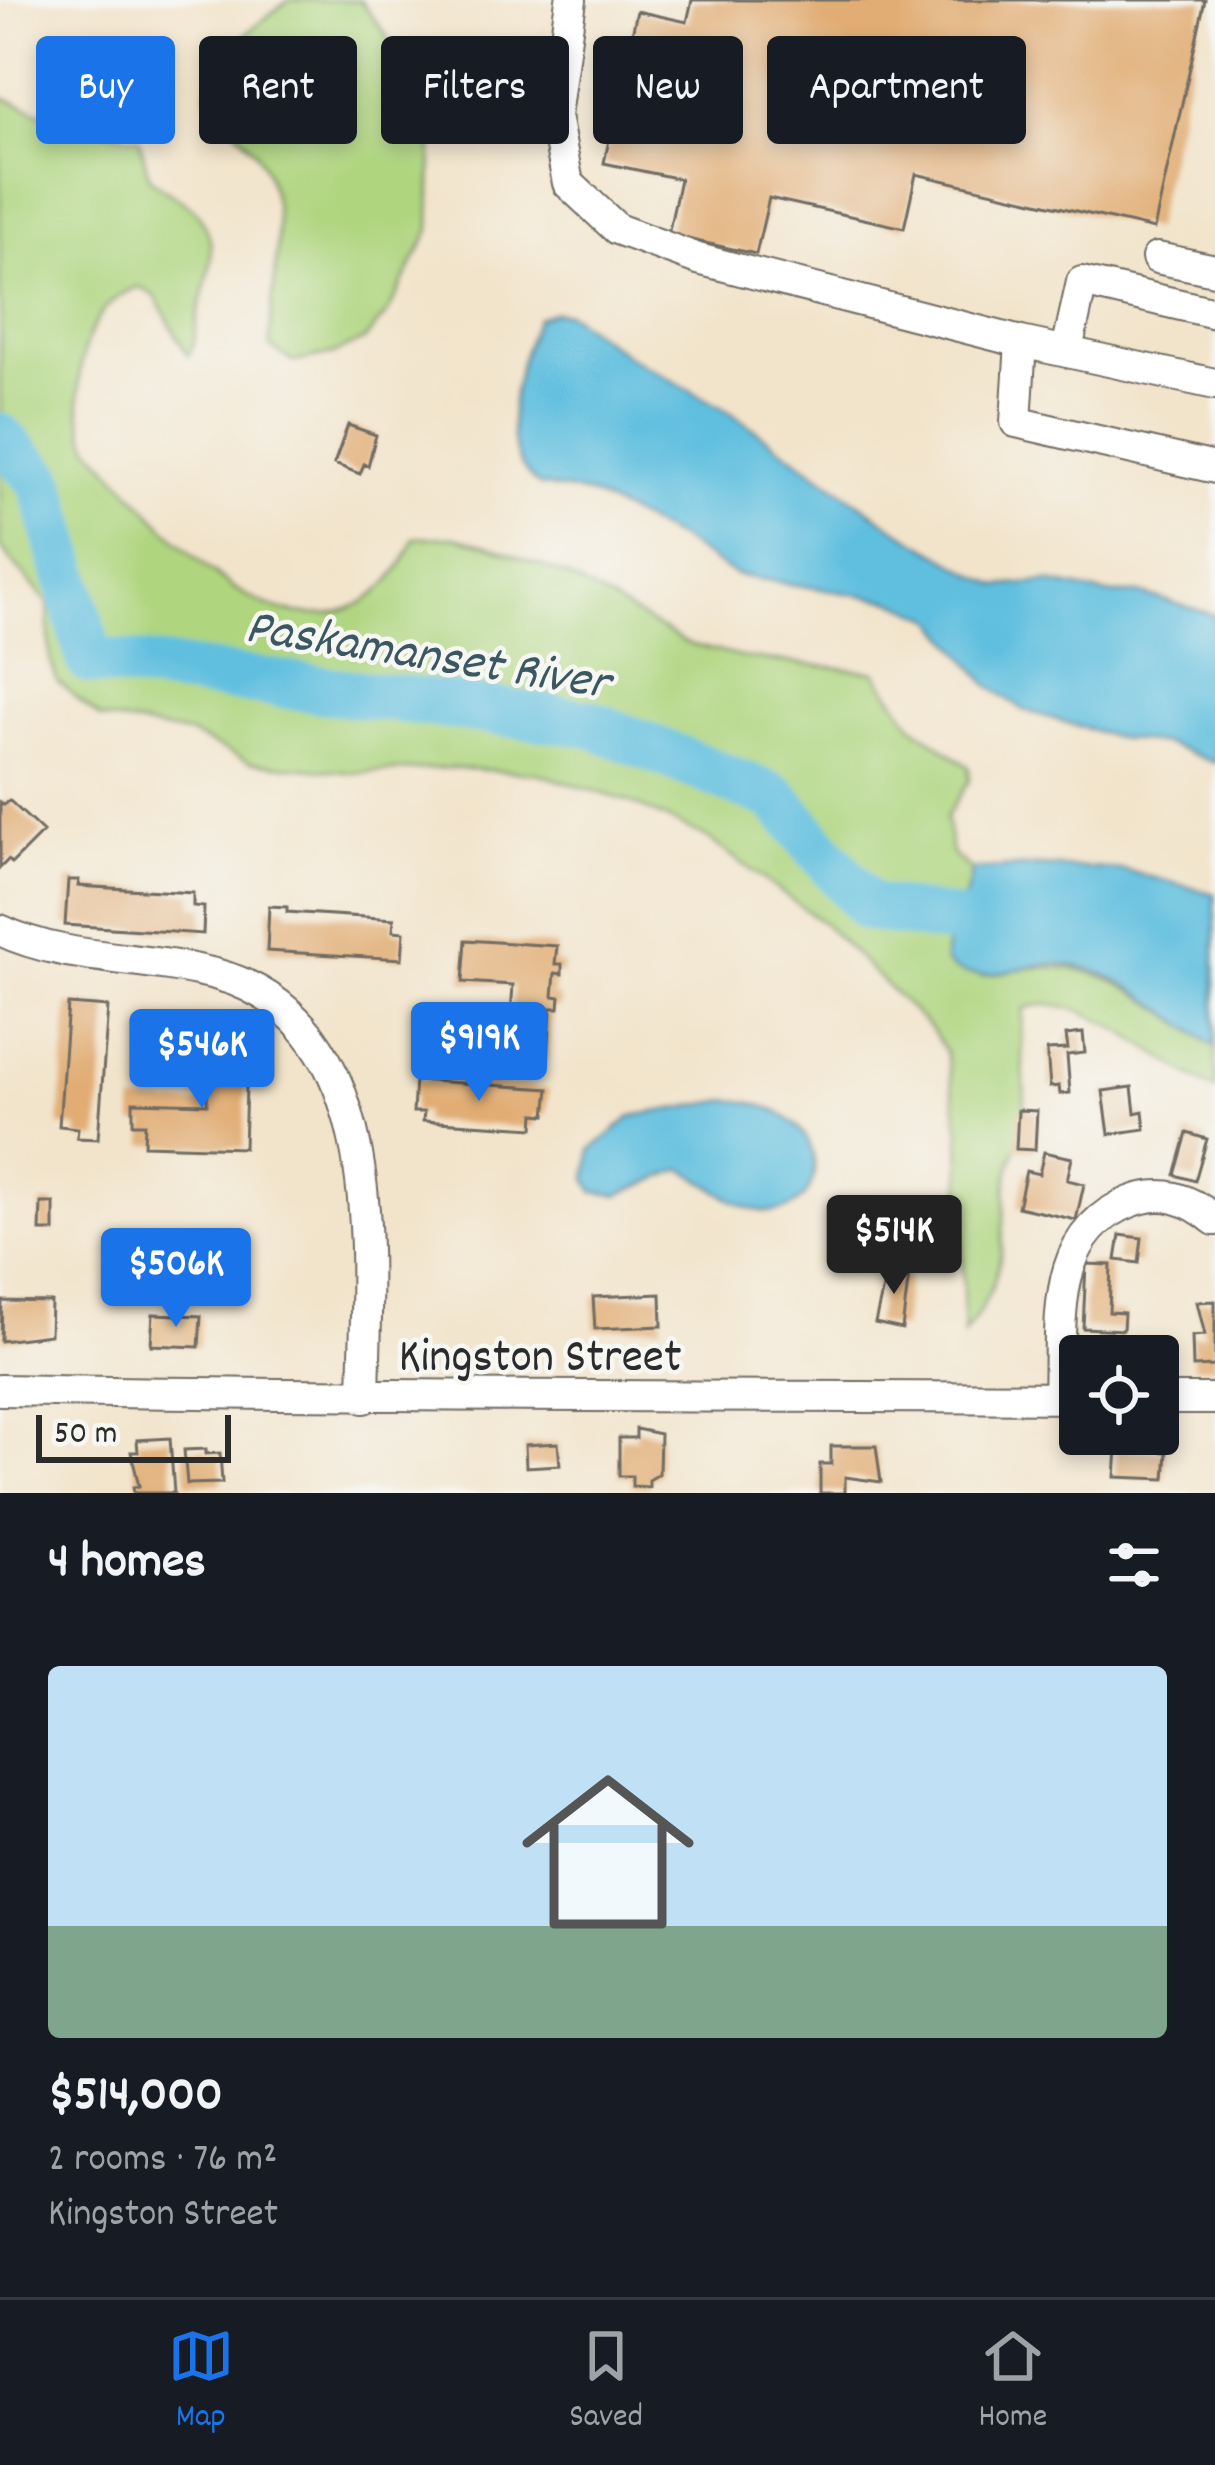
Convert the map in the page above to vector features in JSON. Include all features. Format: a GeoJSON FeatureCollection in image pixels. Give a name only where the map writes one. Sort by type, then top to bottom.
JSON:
{"type":"FeatureCollection","features":[{"type":"Feature","properties":{"kind":"street"},"geometry":{"type":"LineString","coordinates":[[571,0],[555,116],[568,183],[617,229],[698,259],[1021,341],[1215,384]]}},
{"type":"Feature","properties":{"kind":"street"},"geometry":{"type":"LineString","coordinates":[[1157,257],[1215,270]]}},
{"type":"Feature","properties":{"kind":"street"},"geometry":{"type":"LineString","coordinates":[[1067,350],[1082,282],[1215,313]]}},
{"type":"Feature","properties":{"kind":"street"},"geometry":{"type":"LineString","coordinates":[[1021,341],[1016,422],[1215,468]]}},
{"type":"Feature","properties":{"kind":"street"},"geometry":{"type":"LineString","coordinates":[[0,930],[47,947],[171,964],[256,989],[289,1017],[335,1080],[355,1132],[363,1182],[364,1398]]}},
{"type":"Feature","properties":{"kind":"street"},"geometry":{"type":"LineString","coordinates":[[1067,1335],[1064,1274],[1082,1235],[1112,1209],[1154,1193],[1194,1203],[1215,1220]]}},
{"type":"Feature","properties":{"kind":"street","name":"Kingston Street"},"geometry":{"type":"LineString","coordinates":[[0,1390],[216,1390],[364,1398],[1059,1398]]}},
{"type":"Feature","properties":{"kind":"street"},"geometry":{"type":"LineString","coordinates":[[1179,1399],[1215,1399]]}},
{"type":"Feature","properties":{"kind":"green space"},"geometry":{"type":"Polygon","coordinates":[[[289,0],[360,0],[387,36],[381,36],[381,144],[432,144],[430,230],[387,314],[365,339],[333,354],[294,362],[270,347],[277,252],[275,206],[270,182],[248,144],[357,144],[357,36],[245,36],[289,0]]]}},
{"type":"Feature","properties":{"kind":"green space"},"geometry":{"type":"Polygon","coordinates":[[[0,96],[36,111],[36,144],[141,144],[149,177],[190,206],[204,223],[211,259],[188,356],[155,296],[139,287],[102,312],[91,332],[79,379],[79,404],[90,447],[220,578],[275,608],[331,613],[379,591],[399,568],[414,538],[454,537],[563,574],[688,644],[740,657],[875,672],[913,726],[969,767],[969,781],[946,817],[952,854],[971,870],[970,888],[944,942],[981,976],[1053,967],[1082,970],[1131,990],[1215,1047],[1215,1089],[1097,1018],[1072,1008],[1024,1009],[1024,1122],[1008,1176],[1000,1258],[989,1294],[964,1334],[960,1131],[946,1052],[929,1027],[823,923],[706,837],[627,801],[536,773],[452,768],[355,773],[251,762],[189,734],[100,718],[58,682],[50,659],[48,603],[0,547],[0,96]]]}},
{"type":"Feature","properties":{"kind":"water"},"geometry":{"type":"Polygon","coordinates":[[[567,313],[628,356],[733,414],[896,529],[977,576],[999,586],[1048,582],[1107,594],[1142,594],[1215,615],[1215,763],[1166,744],[1118,738],[1023,710],[987,684],[933,618],[890,600],[735,575],[681,540],[589,494],[539,485],[515,450],[512,405],[537,318],[567,313]]]}},
{"type":"Feature","properties":{"kind":"water"},"geometry":{"type":"Polygon","coordinates":[[[1037,866],[1124,870],[1215,894],[1215,1047],[1142,995],[1082,967],[1046,964],[985,975],[957,970],[945,962],[948,938],[971,870],[1037,866]]]}},
{"type":"Feature","properties":{"kind":"water"},"geometry":{"type":"Polygon","coordinates":[[[729,1100],[767,1107],[793,1123],[808,1142],[814,1164],[811,1185],[799,1201],[781,1210],[756,1210],[682,1169],[618,1195],[594,1192],[587,1179],[591,1150],[632,1116],[729,1100]]]}},
{"type":"Feature","properties":{"kind":"building"},"geometry":{"type":"Polygon","coordinates":[[[692,0],[1205,0],[1154,229],[916,174],[904,228],[769,198],[756,254],[668,235],[680,179],[604,163],[608,144],[743,144],[743,36],[632,36],[637,11],[687,22],[692,0]]]}},
{"type":"Feature","properties":{"kind":"building"},"geometry":{"type":"Polygon","coordinates":[[[348,425],[376,435],[368,466],[364,464],[360,474],[334,464],[348,425]]]}},
{"type":"Feature","properties":{"kind":"building"},"geometry":{"type":"Polygon","coordinates":[[[9,800],[43,832],[12,863],[8,860],[0,868],[0,802],[4,805],[9,800]]]}},
{"type":"Feature","properties":{"kind":"building"},"geometry":{"type":"Polygon","coordinates":[[[68,880],[79,880],[78,886],[193,893],[193,906],[204,907],[203,934],[65,925],[68,880]]]}},
{"type":"Feature","properties":{"kind":"building"},"geometry":{"type":"Polygon","coordinates":[[[269,906],[287,907],[287,912],[394,919],[393,931],[404,932],[402,959],[267,951],[269,906]]]}},
{"type":"Feature","properties":{"kind":"building"},"geometry":{"type":"Polygon","coordinates":[[[466,940],[557,946],[555,964],[562,964],[562,974],[555,973],[553,996],[560,997],[559,1008],[551,1008],[548,1060],[508,1057],[513,985],[463,982],[466,940]]]}},
{"type":"Feature","properties":{"kind":"building"},"geometry":{"type":"Polygon","coordinates":[[[68,1004],[108,1007],[98,1139],[77,1138],[78,1128],[59,1126],[68,1004]]]}},
{"type":"Feature","properties":{"kind":"building"},"geometry":{"type":"Polygon","coordinates":[[[1083,1033],[1085,1053],[1067,1055],[1070,1093],[1060,1094],[1059,1086],[1050,1087],[1047,1050],[1068,1049],[1066,1035],[1083,1033]]]}},
{"type":"Feature","properties":{"kind":"building"},"geometry":{"type":"Polygon","coordinates":[[[209,1054],[247,1055],[244,1148],[144,1145],[145,1124],[133,1124],[133,1102],[207,1104],[209,1054]]]}},
{"type":"Feature","properties":{"kind":"building"},"geometry":{"type":"Polygon","coordinates":[[[415,1080],[549,1089],[546,1115],[535,1114],[534,1128],[423,1121],[424,1112],[413,1112],[415,1080]]]}},
{"type":"Feature","properties":{"kind":"building"},"geometry":{"type":"Polygon","coordinates":[[[1132,1087],[1135,1113],[1143,1111],[1145,1129],[1109,1134],[1103,1091],[1132,1087]]]}},
{"type":"Feature","properties":{"kind":"building"},"geometry":{"type":"Polygon","coordinates":[[[1018,1110],[1037,1111],[1035,1150],[1016,1149],[1018,1110]]]}},
{"type":"Feature","properties":{"kind":"building"},"geometry":{"type":"Polygon","coordinates":[[[1187,1133],[1207,1139],[1195,1181],[1175,1175],[1187,1133]]]}},
{"type":"Feature","properties":{"kind":"building"},"geometry":{"type":"Polygon","coordinates":[[[1044,1152],[1072,1158],[1067,1180],[1084,1184],[1076,1220],[1018,1207],[1026,1171],[1039,1174],[1044,1152]]]}},
{"type":"Feature","properties":{"kind":"building"},"geometry":{"type":"Polygon","coordinates":[[[41,1203],[54,1203],[54,1231],[40,1231],[41,1203]]]}},
{"type":"Feature","properties":{"kind":"building"},"geometry":{"type":"Polygon","coordinates":[[[1120,1235],[1142,1238],[1139,1263],[1116,1260],[1120,1235]]]}},
{"type":"Feature","properties":{"kind":"building"},"geometry":{"type":"Polygon","coordinates":[[[889,1262],[910,1267],[902,1329],[875,1323],[889,1262]]]}},
{"type":"Feature","properties":{"kind":"building"},"geometry":{"type":"Polygon","coordinates":[[[1086,1264],[1111,1265],[1109,1312],[1124,1313],[1123,1330],[1083,1328],[1086,1264]]]}},
{"type":"Feature","properties":{"kind":"building"},"geometry":{"type":"Polygon","coordinates":[[[661,1294],[662,1326],[595,1329],[593,1297],[661,1294]]]}},
{"type":"Feature","properties":{"kind":"building"},"geometry":{"type":"Polygon","coordinates":[[[2,1301],[51,1302],[50,1335],[1,1341],[2,1301]]]}},
{"type":"Feature","properties":{"kind":"building"},"geometry":{"type":"Polygon","coordinates":[[[1215,1301],[1215,1366],[1193,1367],[1192,1336],[1205,1335],[1197,1302],[1215,1301]]]}},
{"type":"Feature","properties":{"kind":"building"},"geometry":{"type":"Polygon","coordinates":[[[153,1314],[201,1316],[199,1347],[151,1345],[153,1314]]]}},
{"type":"Feature","properties":{"kind":"building"},"geometry":{"type":"Polygon","coordinates":[[[636,1429],[660,1434],[659,1474],[649,1480],[649,1487],[632,1486],[632,1476],[619,1476],[619,1438],[636,1438],[636,1429]]]}},
{"type":"Feature","properties":{"kind":"building"},"geometry":{"type":"Polygon","coordinates":[[[170,1438],[174,1493],[134,1493],[133,1487],[139,1486],[131,1452],[138,1452],[137,1440],[170,1438]]]}},
{"type":"Feature","properties":{"kind":"building"},"geometry":{"type":"Polygon","coordinates":[[[558,1443],[560,1465],[526,1467],[525,1445],[558,1443]]]}},
{"type":"Feature","properties":{"kind":"building"},"geometry":{"type":"Polygon","coordinates":[[[831,1446],[876,1446],[881,1482],[845,1477],[845,1493],[820,1493],[820,1464],[831,1464],[831,1446]]]}},
{"type":"Feature","properties":{"kind":"building"},"geometry":{"type":"Polygon","coordinates":[[[206,1449],[206,1454],[220,1453],[222,1483],[187,1484],[184,1450],[206,1449]]]}},
{"type":"Feature","properties":{"kind":"building"},"geometry":{"type":"Polygon","coordinates":[[[1117,1455],[1167,1455],[1165,1479],[1115,1477],[1117,1455]]]}},
{"type":"Feature","properties":{"kind":"waterway","name":"Paskamanset River"},"geometry":{"type":"LineString","coordinates":[[0,437],[42,481],[90,660],[589,723],[776,798],[868,907],[1018,932]]}}]}
